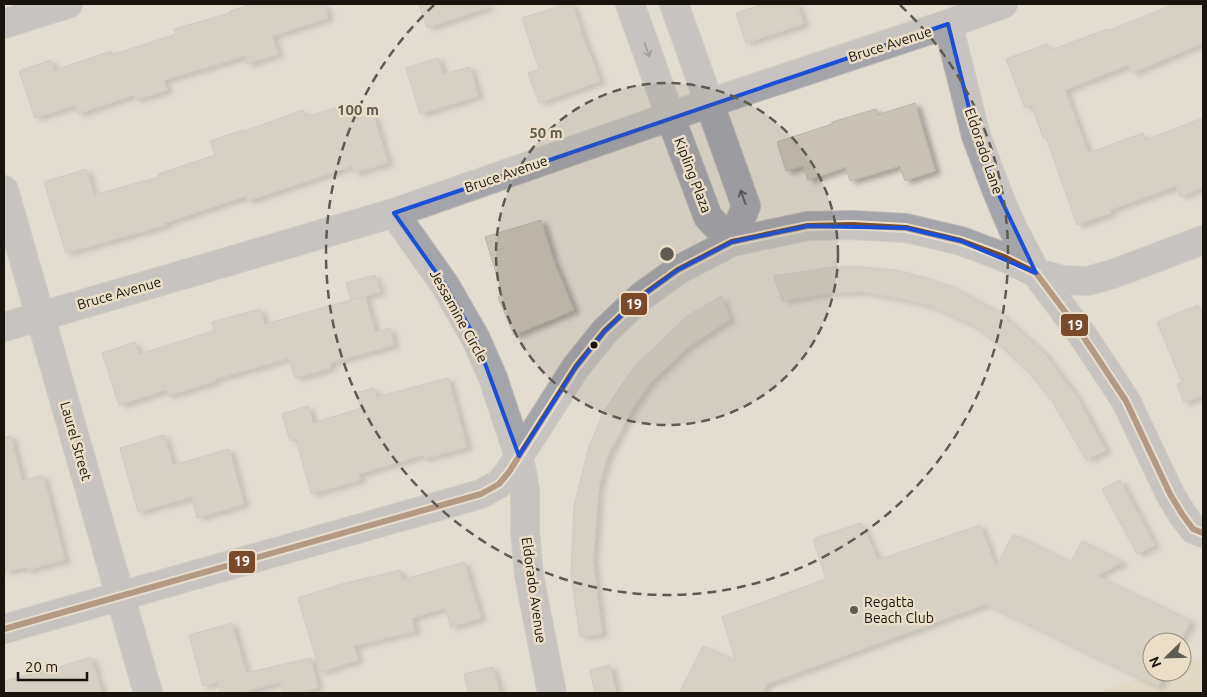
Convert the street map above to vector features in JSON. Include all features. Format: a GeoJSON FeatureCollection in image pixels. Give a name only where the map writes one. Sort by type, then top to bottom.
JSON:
{"type":"FeatureCollection","features":[{"type":"Feature","properties":{"kind":"street"},"geometry":{"type":"LineString","coordinates":[[4,24],[68,4]]}},
{"type":"Feature","properties":{"kind":"street","name":"Kipling Plaza"},"geometry":{"type":"LineString","coordinates":[[630,4],[708,217],[732,242]]}},
{"type":"Feature","properties":{"kind":"street"},"geometry":{"type":"LineString","coordinates":[[674,4],[746,206],[732,242]]}},
{"type":"Feature","properties":{"kind":"street","name":"Bruce Avenue"},"geometry":{"type":"LineString","coordinates":[[4,327],[394,213],[670,116],[1003,4]]}},
{"type":"Feature","properties":{"kind":"street","name":"Eldorado Lane"},"geometry":{"type":"LineString","coordinates":[[948,24],[976,136],[996,189],[1036,273]]}},
{"type":"Feature","properties":{"kind":"street","name":"Laurel Street"},"geometry":{"type":"LineString","coordinates":[[4,190],[148,693]]}},
{"type":"Feature","properties":{"kind":"street","name":"Jessamine Circle"},"geometry":{"type":"LineString","coordinates":[[394,213],[445,285],[476,339],[492,378],[519,456]]}},
{"type":"Feature","properties":{"kind":"street"},"geometry":{"type":"LineString","coordinates":[[4,629],[481,494],[498,484],[510,472],[576,367],[606,330],[642,296],[678,270],[732,242],[808,226],[852,225],[906,228],[961,241],[1004,257],[1036,273],[1063,280],[1087,281],[1113,274],[1203,240]]}},
{"type":"Feature","properties":{"kind":"street"},"geometry":{"type":"LineString","coordinates":[[1036,273],[1081,333],[1126,401],[1170,494],[1182,514],[1193,528],[1203,533]]}},
{"type":"Feature","properties":{"kind":"street","name":"Eldorado Avenue"},"geometry":{"type":"LineString","coordinates":[[519,456],[525,490],[525,531],[529,575],[552,693]]}},
{"type":"Feature","properties":{"kind":"highlighted area"},"geometry":{"type":"Polygon","coordinates":[[[948,24],[976,136],[996,189],[1036,273],[961,241],[906,228],[808,226],[732,242],[678,270],[642,296],[605,331],[576,367],[519,456],[476,339],[445,285],[394,213],[948,24]]]}},
{"type":"Feature","properties":{"kind":"shaded area"},"geometry":{"type":"Polygon","coordinates":[[[1203,657],[1203,693],[1097,693],[1142,678],[1142,682],[1192,682],[1192,661],[1203,657]]]}},
{"type":"Feature","properties":{"kind":"building"},"geometry":{"type":"Polygon","coordinates":[[[253,4],[324,4],[328,18],[272,36],[278,54],[247,64],[245,56],[164,80],[167,90],[136,100],[134,95],[78,114],[75,105],[35,118],[19,71],[51,60],[55,70],[111,51],[112,55],[176,34],[174,29],[230,13],[230,11],[253,4]]]}},
{"type":"Feature","properties":{"kind":"building"},"geometry":{"type":"Polygon","coordinates":[[[419,4],[488,4],[489,7],[427,28],[419,4]]]}},
{"type":"Feature","properties":{"kind":"building"},"geometry":{"type":"Polygon","coordinates":[[[566,4],[572,4],[600,81],[539,103],[528,73],[539,69],[522,18],[566,4]]]}},
{"type":"Feature","properties":{"kind":"building"},"geometry":{"type":"Polygon","coordinates":[[[763,4],[797,4],[804,24],[746,43],[736,13],[763,4]]]}},
{"type":"Feature","properties":{"kind":"building"},"geometry":{"type":"Polygon","coordinates":[[[1175,4],[1203,4],[1203,43],[1132,73],[1128,65],[1065,90],[1088,153],[1143,133],[1145,140],[1203,118],[1203,187],[1180,197],[1176,186],[1110,210],[1111,213],[1077,225],[1046,137],[1043,138],[1032,105],[1025,108],[1006,59],[1047,44],[1049,51],[1107,29],[1108,31],[1175,4]]]}},
{"type":"Feature","properties":{"kind":"building"},"geometry":{"type":"Polygon","coordinates":[[[438,58],[443,74],[470,67],[478,96],[420,114],[406,68],[438,58]]]}},
{"type":"Feature","properties":{"kind":"building"},"geometry":{"type":"Polygon","coordinates":[[[352,103],[357,119],[373,114],[388,163],[354,173],[352,166],[248,201],[246,196],[165,223],[166,225],[66,253],[44,182],[86,169],[94,195],[159,177],[158,174],[215,155],[210,141],[242,130],[242,132],[303,110],[305,117],[352,103]]]}},
{"type":"Feature","properties":{"kind":"building"},"geometry":{"type":"Polygon","coordinates":[[[915,103],[935,171],[905,181],[900,166],[850,181],[846,167],[808,180],[803,166],[786,171],[777,142],[832,124],[832,122],[876,109],[877,115],[915,103]]]}},
{"type":"Feature","properties":{"kind":"building"},"geometry":{"type":"Polygon","coordinates":[[[541,220],[554,262],[574,310],[514,335],[498,297],[503,295],[485,237],[541,220]]]}},
{"type":"Feature","properties":{"kind":"building"},"geometry":{"type":"Polygon","coordinates":[[[834,267],[895,270],[925,278],[952,287],[1000,313],[1044,353],[1077,397],[1106,450],[1086,460],[1052,401],[1030,374],[1002,347],[970,324],[932,307],[863,292],[828,293],[782,301],[774,276],[834,267]]]}},
{"type":"Feature","properties":{"kind":"building"},"geometry":{"type":"Polygon","coordinates":[[[375,275],[380,292],[351,300],[346,283],[375,275]]]}},
{"type":"Feature","properties":{"kind":"building"},"geometry":{"type":"Polygon","coordinates":[[[365,296],[375,332],[390,328],[394,345],[330,363],[331,368],[295,378],[289,358],[215,379],[215,381],[168,396],[166,390],[119,405],[102,353],[135,342],[139,354],[214,331],[212,322],[260,309],[265,324],[365,296]]]}},
{"type":"Feature","properties":{"kind":"building"},"geometry":{"type":"Polygon","coordinates":[[[721,296],[730,319],[688,347],[651,382],[633,407],[607,457],[599,485],[593,560],[602,634],[580,637],[571,574],[574,506],[589,446],[604,411],[635,366],[687,316],[721,296]]]}},
{"type":"Feature","properties":{"kind":"building"},"geometry":{"type":"Polygon","coordinates":[[[1198,305],[1203,316],[1203,395],[1184,403],[1177,384],[1182,383],[1157,322],[1198,305]]]}},
{"type":"Feature","properties":{"kind":"building"},"geometry":{"type":"Polygon","coordinates":[[[448,378],[467,447],[424,459],[423,455],[359,474],[360,480],[311,494],[296,439],[290,441],[282,414],[308,406],[313,423],[361,408],[356,393],[374,388],[377,397],[448,378]]]}},
{"type":"Feature","properties":{"kind":"building"},"geometry":{"type":"Polygon","coordinates":[[[164,435],[173,465],[229,449],[244,504],[197,518],[192,497],[138,512],[120,448],[164,435]]]}},
{"type":"Feature","properties":{"kind":"building"},"geometry":{"type":"Polygon","coordinates":[[[11,436],[22,481],[43,475],[65,560],[27,570],[26,567],[4,572],[4,437],[11,436]]]}},
{"type":"Feature","properties":{"kind":"building"},"geometry":{"type":"Polygon","coordinates":[[[1120,480],[1155,545],[1137,554],[1102,489],[1120,480]]]}},
{"type":"Feature","properties":{"kind":"building","name":"Regatta Beach Club"},"geometry":{"type":"Polygon","coordinates":[[[861,523],[878,560],[980,525],[996,567],[1013,534],[1071,562],[1082,541],[1123,562],[1097,576],[1191,621],[1185,632],[1142,632],[1142,679],[986,604],[767,684],[762,693],[679,693],[703,646],[736,661],[722,617],[826,579],[813,539],[861,523]]]}},
{"type":"Feature","properties":{"kind":"building"},"geometry":{"type":"Polygon","coordinates":[[[464,562],[481,618],[451,627],[445,608],[412,618],[415,631],[354,646],[358,660],[320,672],[298,598],[342,584],[400,570],[402,580],[464,562]]]}},
{"type":"Feature","properties":{"kind":"building"},"geometry":{"type":"Polygon","coordinates":[[[232,623],[246,673],[311,658],[318,688],[295,693],[283,693],[280,682],[240,693],[221,693],[217,682],[203,686],[189,635],[232,623]]]}},
{"type":"Feature","properties":{"kind":"building"},"geometry":{"type":"Polygon","coordinates":[[[91,657],[102,693],[4,693],[4,681],[91,657]]]}},
{"type":"Feature","properties":{"kind":"building"},"geometry":{"type":"Polygon","coordinates":[[[610,665],[616,693],[595,693],[590,670],[610,665]]]}},
{"type":"Feature","properties":{"kind":"building"},"geometry":{"type":"Polygon","coordinates":[[[493,667],[500,693],[469,693],[464,674],[493,667]]]}},
{"type":"Feature","properties":{"kind":"building","name":"Regatta Beach Club"},"geometry":{"type":"Polygon","coordinates":[[[1148,682],[1160,682],[1158,687],[1148,682]]]}},
{"type":"Feature","properties":{"kind":"transit line","name":"19"},"geometry":{"type":"LineString","coordinates":[[4,629],[481,494],[499,484],[509,472],[576,367],[605,331],[642,296],[678,270],[732,242],[808,226],[852,225],[906,228],[961,241],[1004,257],[1036,273],[1081,333],[1126,401],[1170,494],[1182,514],[1193,529],[1203,533]]}},
{"type":"Feature","properties":{"kind":"place","name":"Regatta Beach Club"},"geometry":{"type":"Point","coordinates":[854,610]}}]}
